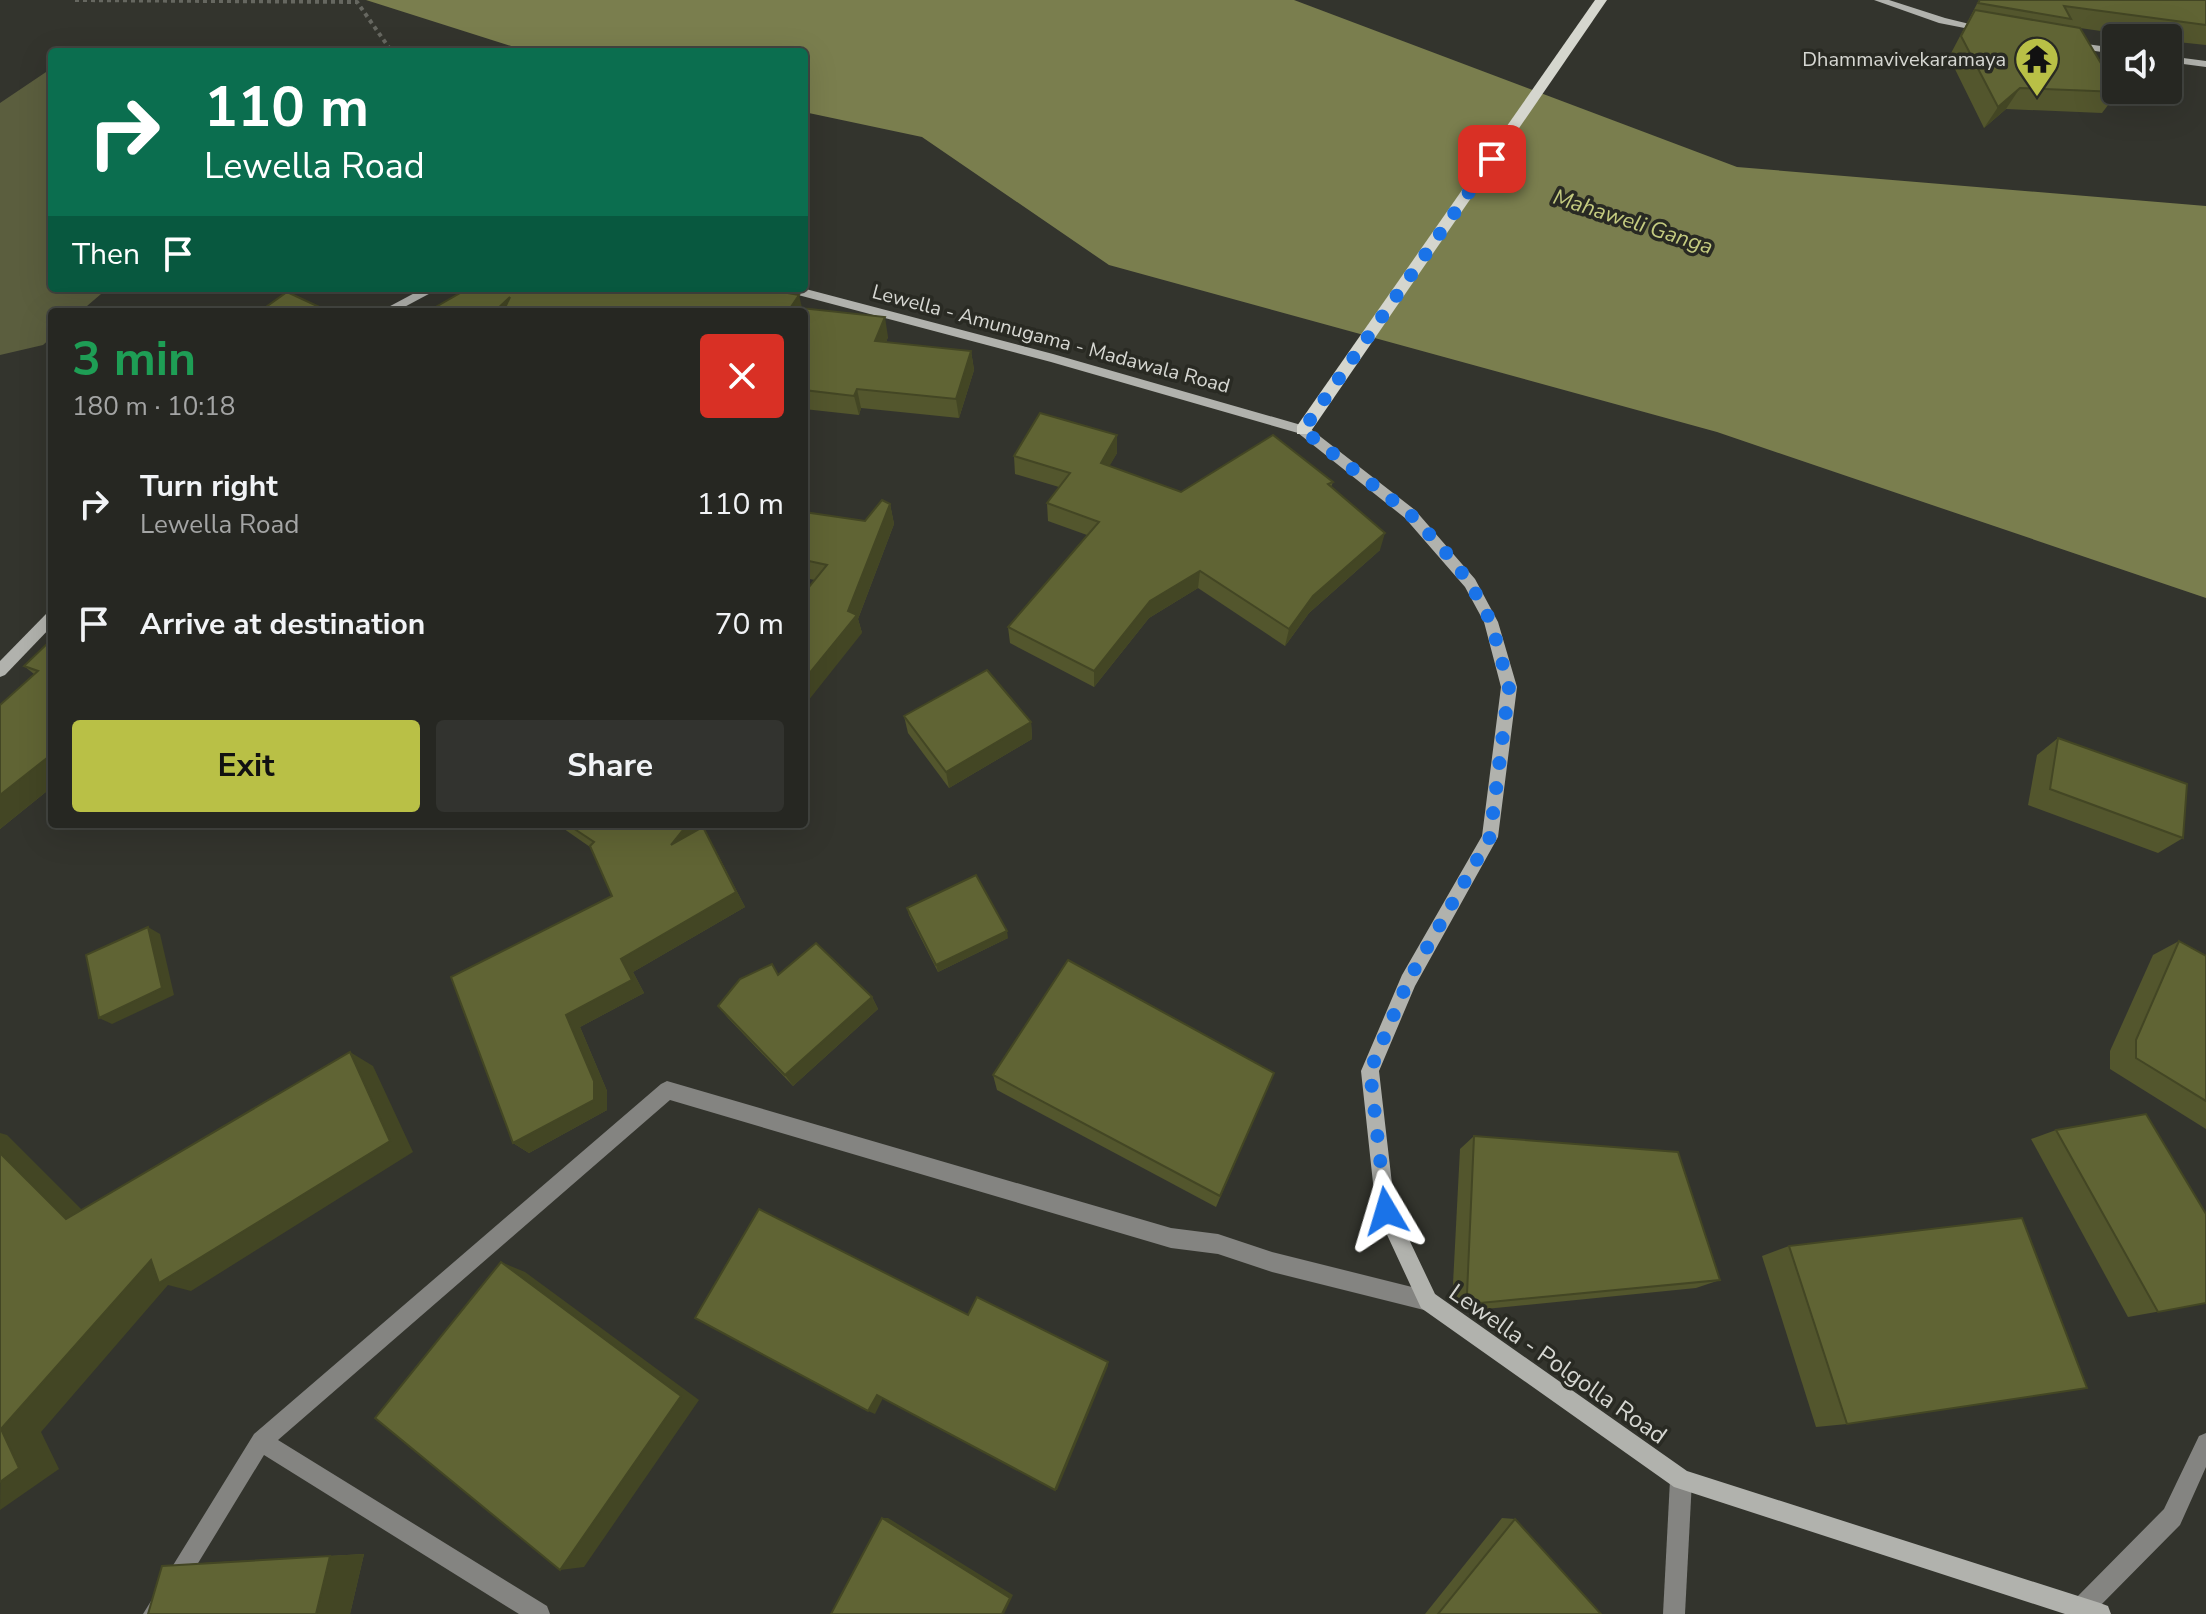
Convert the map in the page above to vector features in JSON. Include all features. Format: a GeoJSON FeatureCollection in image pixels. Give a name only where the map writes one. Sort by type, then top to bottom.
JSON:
{"type":"FeatureCollection","features":[{"type":"Feature","properties":{"kind":"main road"},"geometry":{"type":"LineString","coordinates":[[1303,430],[1601,0]]}},
{"type":"Feature","properties":{"kind":"street"},"geometry":{"type":"LineString","coordinates":[[1879,0],[1943,21],[1993,30]]}},
{"type":"Feature","properties":{"kind":"street"},"geometry":{"type":"LineString","coordinates":[[2055,43],[2102,49]]}},
{"type":"Feature","properties":{"kind":"street"},"geometry":{"type":"LineString","coordinates":[[2182,61],[2206,64]]}},
{"type":"Feature","properties":{"kind":"street"},"geometry":{"type":"LineString","coordinates":[[393,308],[426,292]]}},
{"type":"Feature","properties":{"kind":"street","name":"Lewella - Amunugama - Madawala Road"},"geometry":{"type":"LineString","coordinates":[[802,292],[1053,358],[1303,430]]}},
{"type":"Feature","properties":{"kind":"street","name":"Lewella - Polgolla Road"},"geometry":{"type":"LineString","coordinates":[[1303,430],[1410,514],[1443,549],[1470,583],[1491,622],[1509,687],[1490,837],[1408,981],[1370,1071],[1386,1211],[1428,1301],[1681,1480],[2090,1612]]}},
{"type":"Feature","properties":{"kind":"street"},"geometry":{"type":"LineString","coordinates":[[0,671],[48,621]]}},
{"type":"Feature","properties":{"kind":"lane"},"geometry":{"type":"LineString","coordinates":[[154,1614],[261,1441],[667,1090],[1171,1238],[1218,1244],[1272,1262],[1428,1301]]}},
{"type":"Feature","properties":{"kind":"lane"},"geometry":{"type":"LineString","coordinates":[[261,1441],[539,1614]]}},
{"type":"Feature","properties":{"kind":"lane"},"geometry":{"type":"LineString","coordinates":[[2090,1612],[2172,1517],[2206,1443]]}},
{"type":"Feature","properties":{"kind":"lane"},"geometry":{"type":"LineString","coordinates":[[1674,1614],[1681,1480]]}},
{"type":"Feature","properties":{"kind":"path"},"geometry":{"type":"LineString","coordinates":[[75,0],[357,2],[389,48]]}},
{"type":"Feature","properties":{"kind":"shaded area"},"geometry":{"type":"Polygon","coordinates":[[[48,71],[48,292],[103,292],[85,308],[48,308],[48,341],[43,345],[0,355],[0,103],[48,71]]]}},
{"type":"Feature","properties":{"kind":"water","name":"Mahaweli Ganga"},"geometry":{"type":"Polygon","coordinates":[[[366,0],[1294,0],[1737,167],[2206,206],[2206,598],[1717,432],[1109,265],[922,137],[808,113],[808,48],[517,48],[366,0]]]}},
{"type":"Feature","properties":{"kind":"building"},"geometry":{"type":"Polygon","coordinates":[[[1980,0],[2206,0],[2206,25],[2064,6],[2071,19],[1978,3],[1980,0]]]}},
{"type":"Feature","properties":{"kind":"building"},"geometry":{"type":"Polygon","coordinates":[[[1975,10],[2080,28],[2102,65],[2102,91],[2020,88],[1998,107],[1961,36],[1975,10]]]}},
{"type":"Feature","properties":{"kind":"building"},"geometry":{"type":"Polygon","coordinates":[[[287,292],[321,308],[265,308],[287,292]]]}},
{"type":"Feature","properties":{"kind":"building"},"geometry":{"type":"Polygon","coordinates":[[[462,292],[782,292],[799,295],[791,307],[800,308],[505,308],[510,297],[498,308],[434,308],[462,292]]]}},
{"type":"Feature","properties":{"kind":"building"},"geometry":{"type":"Polygon","coordinates":[[[808,309],[885,317],[875,341],[971,351],[956,399],[857,389],[854,396],[808,390],[808,309]]]}},
{"type":"Feature","properties":{"kind":"building"},"geometry":{"type":"Polygon","coordinates":[[[1040,413],[1117,435],[1101,463],[1181,492],[1273,435],[1333,482],[1328,484],[1385,533],[1313,596],[1289,629],[1200,571],[1150,601],[1094,671],[1008,627],[1099,522],[1047,503],[1070,473],[1014,456],[1040,413]]]}},
{"type":"Feature","properties":{"kind":"building"},"geometry":{"type":"Polygon","coordinates":[[[882,500],[890,504],[848,611],[857,615],[808,675],[808,588],[827,565],[808,561],[808,513],[865,521],[882,500]]]}},
{"type":"Feature","properties":{"kind":"building"},"geometry":{"type":"Polygon","coordinates":[[[48,643],[48,757],[0,795],[0,705],[38,671],[24,666],[48,643]]]}},
{"type":"Feature","properties":{"kind":"building"},"geometry":{"type":"Polygon","coordinates":[[[987,670],[1031,722],[946,772],[904,716],[987,670]]]}},
{"type":"Feature","properties":{"kind":"building"},"geometry":{"type":"Polygon","coordinates":[[[2058,738],[2187,784],[2183,838],[2050,789],[2058,738]]]}},
{"type":"Feature","properties":{"kind":"building"},"geometry":{"type":"Polygon","coordinates":[[[573,828],[685,828],[671,845],[704,828],[736,892],[621,959],[632,980],[566,1015],[594,1081],[594,1100],[513,1143],[451,977],[612,896],[590,846],[594,842],[573,828]]]}},
{"type":"Feature","properties":{"kind":"building"},"geometry":{"type":"Polygon","coordinates":[[[976,875],[1007,931],[936,965],[907,908],[976,875]]]}},
{"type":"Feature","properties":{"kind":"building"},"geometry":{"type":"Polygon","coordinates":[[[148,927],[162,988],[99,1018],[86,955],[148,927]]]}},
{"type":"Feature","properties":{"kind":"building"},"geometry":{"type":"Polygon","coordinates":[[[2179,941],[2206,956],[2206,1101],[2136,1058],[2136,1040],[2179,941]]]}},
{"type":"Feature","properties":{"kind":"building"},"geometry":{"type":"Polygon","coordinates":[[[816,943],[872,997],[785,1075],[718,1006],[740,979],[772,964],[778,975],[816,943]]]}},
{"type":"Feature","properties":{"kind":"building"},"geometry":{"type":"Polygon","coordinates":[[[1068,960],[1274,1073],[1220,1196],[993,1075],[1068,960]]]}},
{"type":"Feature","properties":{"kind":"building"},"geometry":{"type":"Polygon","coordinates":[[[350,1052],[390,1141],[159,1283],[151,1260],[1,1429],[19,1468],[0,1482],[0,1153],[66,1219],[350,1052]]]}},
{"type":"Feature","properties":{"kind":"building"},"geometry":{"type":"Polygon","coordinates":[[[2146,1114],[2206,1214],[2206,1303],[2158,1312],[2056,1130],[2146,1114]]]}},
{"type":"Feature","properties":{"kind":"building"},"geometry":{"type":"Polygon","coordinates":[[[1474,1136],[1678,1152],[1720,1280],[1480,1303],[1467,1294],[1474,1136]]]}},
{"type":"Feature","properties":{"kind":"building"},"geometry":{"type":"Polygon","coordinates":[[[759,1209],[968,1315],[977,1297],[1108,1362],[1055,1490],[877,1395],[868,1411],[695,1318],[759,1209]]]}},
{"type":"Feature","properties":{"kind":"building"},"geometry":{"type":"Polygon","coordinates":[[[2022,1218],[2087,1388],[1847,1424],[1789,1246],[2022,1218]]]}},
{"type":"Feature","properties":{"kind":"building"},"geometry":{"type":"Polygon","coordinates":[[[501,1262],[681,1396],[560,1570],[375,1418],[501,1262]]]}},
{"type":"Feature","properties":{"kind":"building"},"geometry":{"type":"Polygon","coordinates":[[[882,1518],[1010,1598],[1002,1614],[831,1614],[882,1518]]]}},
{"type":"Feature","properties":{"kind":"building"},"geometry":{"type":"Polygon","coordinates":[[[1515,1519],[1601,1614],[1438,1614],[1515,1519]]]}},
{"type":"Feature","properties":{"kind":"building"},"geometry":{"type":"Polygon","coordinates":[[[330,1556],[316,1614],[148,1614],[162,1566],[330,1556]]]}},
{"type":"Feature","properties":{"kind":"place","name":"Dhammavivekaramaya"},"geometry":{"type":"Point","coordinates":[2037,98]}},
{"type":"Feature","properties":{"kind":"route"},"geometry":{"type":"LineString","coordinates":[[1386,1211],[1370,1071],[1408,981],[1490,837],[1509,687],[1491,622],[1470,583],[1443,549],[1410,514],[1303,430],[1492,159]]}}]}
